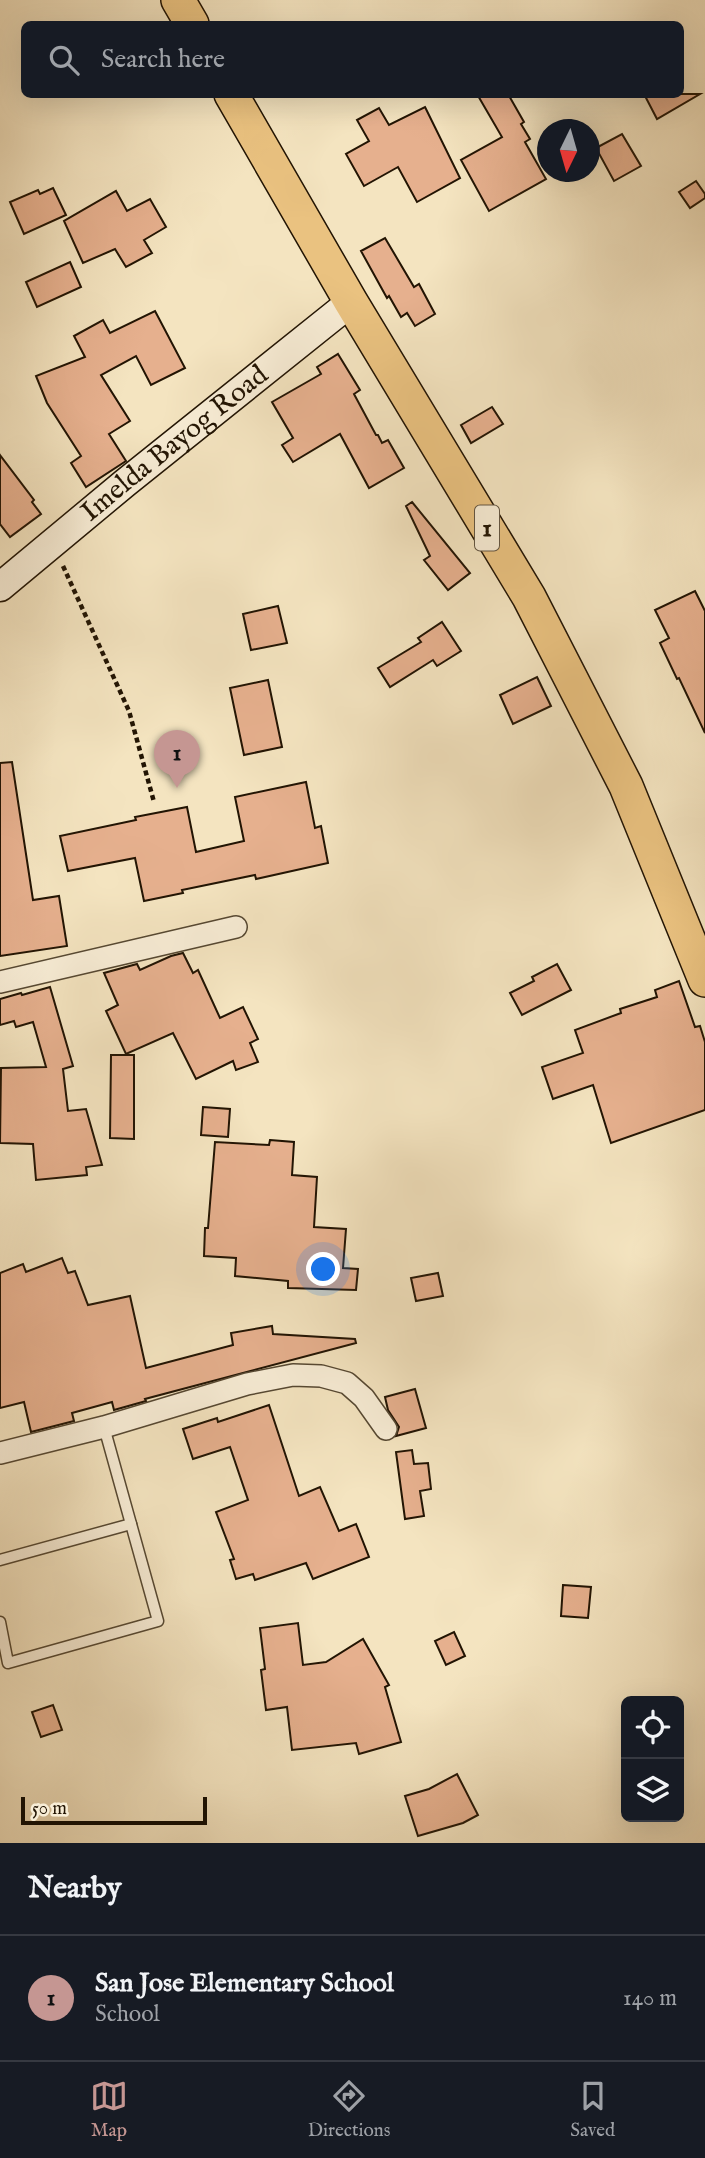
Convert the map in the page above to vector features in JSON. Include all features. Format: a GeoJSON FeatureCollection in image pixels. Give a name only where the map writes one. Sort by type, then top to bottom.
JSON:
{"type":"FeatureCollection","features":[{"type":"Feature","properties":{"kind":"highway"},"geometry":{"type":"LineString","coordinates":[[178,0],[190,21]]}},
{"type":"Feature","properties":{"kind":"highway","name":"1"},"geometry":{"type":"LineString","coordinates":[[233,98],[351,302],[535,609],[626,786],[705,980]]}},
{"type":"Feature","properties":{"kind":"main road","name":"Imelda Bayog Road"},"geometry":{"type":"LineString","coordinates":[[0,587],[351,302]]}},
{"type":"Feature","properties":{"kind":"street"},"geometry":{"type":"LineString","coordinates":[[0,982],[236,927]]}},
{"type":"Feature","properties":{"kind":"street"},"geometry":{"type":"LineString","coordinates":[[0,1453],[104,1427],[247,1384],[293,1374],[321,1376],[347,1383],[364,1398],[386,1429]]}},
{"type":"Feature","properties":{"kind":"lane"},"geometry":{"type":"LineString","coordinates":[[0,1622],[8,1663],[158,1622],[104,1427]]}},
{"type":"Feature","properties":{"kind":"lane"},"geometry":{"type":"LineString","coordinates":[[0,1560],[131,1524]]}},
{"type":"Feature","properties":{"kind":"path"},"geometry":{"type":"LineString","coordinates":[[53,543],[129,711],[154,803]]}},
{"type":"Feature","properties":{"kind":"building"},"geometry":{"type":"Polygon","coordinates":[[[684,94],[700,94],[657,119],[646,98],[684,98],[684,94]]]}},
{"type":"Feature","properties":{"kind":"building"},"geometry":{"type":"Polygon","coordinates":[[[479,98],[510,98],[524,122],[521,124],[530,139],[525,142],[537,163],[537,182],[541,182],[489,211],[461,160],[502,137],[479,98]]]}},
{"type":"Feature","properties":{"kind":"building"},"geometry":{"type":"Polygon","coordinates":[[[425,107],[460,178],[417,202],[398,167],[364,186],[346,154],[369,141],[357,120],[379,108],[389,125],[425,107]]]}},
{"type":"Feature","properties":{"kind":"building"},"geometry":{"type":"Polygon","coordinates":[[[622,134],[641,166],[614,181],[600,155],[600,146],[622,134]]]}},
{"type":"Feature","properties":{"kind":"building"},"geometry":{"type":"Polygon","coordinates":[[[696,181],[705,198],[690,208],[679,192],[696,181]]]}},
{"type":"Feature","properties":{"kind":"building"},"geometry":{"type":"Polygon","coordinates":[[[53,188],[66,215],[24,234],[10,202],[38,190],[40,194],[53,188]]]}},
{"type":"Feature","properties":{"kind":"building"},"geometry":{"type":"Polygon","coordinates":[[[116,191],[127,211],[150,199],[166,227],[144,240],[152,253],[126,267],[115,249],[83,263],[64,221],[116,191]]]}},
{"type":"Feature","properties":{"kind":"building"},"geometry":{"type":"Polygon","coordinates":[[[385,238],[414,287],[419,284],[435,314],[415,326],[407,313],[401,317],[389,296],[387,298],[361,251],[385,238]]]}},
{"type":"Feature","properties":{"kind":"building"},"geometry":{"type":"Polygon","coordinates":[[[70,262],[81,287],[37,307],[26,282],[70,262]]]}},
{"type":"Feature","properties":{"kind":"building"},"geometry":{"type":"Polygon","coordinates":[[[155,311],[185,368],[151,385],[136,356],[101,375],[130,421],[109,434],[126,461],[86,487],[71,463],[81,456],[47,403],[36,376],[85,357],[74,336],[103,320],[110,333],[155,311]]]}},
{"type":"Feature","properties":{"kind":"building"},"geometry":{"type":"Polygon","coordinates":[[[338,354],[360,390],[354,394],[376,435],[382,443],[388,440],[404,468],[369,488],[340,434],[293,462],[282,445],[293,438],[272,402],[321,374],[317,367],[338,354]]]}},
{"type":"Feature","properties":{"kind":"building"},"geometry":{"type":"Polygon","coordinates":[[[492,407],[503,424],[471,443],[461,425],[492,407]]]}},
{"type":"Feature","properties":{"kind":"building"},"geometry":{"type":"Polygon","coordinates":[[[0,455],[34,500],[32,502],[41,514],[10,537],[0,524],[0,455]]]}},
{"type":"Feature","properties":{"kind":"building"},"geometry":{"type":"Polygon","coordinates":[[[412,502],[470,573],[448,590],[424,560],[430,556],[406,506],[412,502]]]}},
{"type":"Feature","properties":{"kind":"building"},"geometry":{"type":"Polygon","coordinates":[[[695,591],[705,611],[705,733],[660,643],[669,638],[655,610],[695,591]]]}},
{"type":"Feature","properties":{"kind":"building"},"geometry":{"type":"Polygon","coordinates":[[[278,606],[287,643],[251,650],[243,614],[278,606]]]}},
{"type":"Feature","properties":{"kind":"building"},"geometry":{"type":"Polygon","coordinates":[[[442,622],[461,651],[437,666],[433,660],[390,687],[378,668],[421,642],[418,638],[442,622]]]}},
{"type":"Feature","properties":{"kind":"building"},"geometry":{"type":"Polygon","coordinates":[[[537,677],[551,706],[513,724],[500,695],[537,677]]]}},
{"type":"Feature","properties":{"kind":"building"},"geometry":{"type":"Polygon","coordinates":[[[268,680],[282,747],[244,755],[230,688],[268,680]]]}},
{"type":"Feature","properties":{"kind":"building"},"geometry":{"type":"Polygon","coordinates":[[[12,762],[33,900],[59,896],[67,946],[0,956],[0,763],[12,762]]]}},
{"type":"Feature","properties":{"kind":"building"},"geometry":{"type":"Polygon","coordinates":[[[306,782],[315,828],[321,826],[328,863],[256,879],[255,875],[182,890],[183,893],[144,901],[135,858],[68,871],[60,836],[187,807],[196,852],[244,841],[235,797],[306,782]]]}},
{"type":"Feature","properties":{"kind":"building"},"geometry":{"type":"Polygon","coordinates":[[[183,953],[193,973],[198,970],[220,1018],[243,1007],[258,1039],[250,1043],[258,1062],[236,1070],[233,1061],[196,1079],[173,1033],[126,1054],[106,1011],[118,1005],[104,973],[137,964],[140,970],[183,953]]]}},
{"type":"Feature","properties":{"kind":"building"},"geometry":{"type":"Polygon","coordinates":[[[557,964],[571,990],[522,1015],[510,993],[534,981],[532,977],[557,964]]]}},
{"type":"Feature","properties":{"kind":"building"},"geometry":{"type":"Polygon","coordinates":[[[679,981],[695,1027],[700,1026],[705,1042],[705,1110],[611,1143],[593,1085],[553,1099],[542,1067],[583,1053],[575,1030],[621,1013],[620,1009],[657,997],[655,990],[679,981]]]}},
{"type":"Feature","properties":{"kind":"building"},"geometry":{"type":"Polygon","coordinates":[[[50,987],[73,1066],[63,1069],[68,1111],[86,1109],[102,1165],[86,1167],[87,1175],[36,1180],[33,1144],[0,1143],[1,1068],[46,1067],[33,1022],[16,1027],[14,1021],[0,1025],[0,999],[50,987]]]}},
{"type":"Feature","properties":{"kind":"building"},"geometry":{"type":"Polygon","coordinates":[[[111,1055],[134,1055],[134,1139],[110,1138],[111,1055]]]}},
{"type":"Feature","properties":{"kind":"building"},"geometry":{"type":"Polygon","coordinates":[[[203,1107],[230,1109],[228,1137],[201,1135],[203,1107]]]}},
{"type":"Feature","properties":{"kind":"building"},"geometry":{"type":"Polygon","coordinates":[[[270,1140],[294,1142],[292,1175],[317,1177],[314,1227],[346,1229],[343,1268],[358,1269],[356,1290],[288,1288],[288,1281],[235,1276],[236,1258],[204,1256],[215,1142],[269,1145],[270,1140]]]}},
{"type":"Feature","properties":{"kind":"building"},"geometry":{"type":"Polygon","coordinates":[[[62,1258],[68,1273],[75,1271],[88,1305],[130,1296],[146,1368],[233,1345],[231,1333],[272,1326],[273,1334],[355,1339],[356,1343],[145,1399],[146,1401],[114,1410],[112,1402],[72,1413],[74,1421],[31,1432],[24,1402],[0,1408],[0,1273],[23,1264],[26,1272],[62,1258]]]}},
{"type":"Feature","properties":{"kind":"building"},"geometry":{"type":"Polygon","coordinates":[[[438,1273],[443,1296],[416,1301],[411,1278],[438,1273]]]}},
{"type":"Feature","properties":{"kind":"building"},"geometry":{"type":"Polygon","coordinates":[[[415,1389],[426,1428],[396,1436],[399,1427],[388,1410],[385,1397],[415,1389]]]}},
{"type":"Feature","properties":{"kind":"building"},"geometry":{"type":"Polygon","coordinates":[[[269,1405],[299,1496],[320,1487],[339,1531],[356,1524],[369,1557],[313,1579],[306,1563],[255,1580],[253,1574],[236,1579],[230,1560],[234,1559],[216,1512],[248,1500],[230,1447],[193,1459],[183,1429],[217,1418],[218,1422],[269,1405]]]}},
{"type":"Feature","properties":{"kind":"building"},"geometry":{"type":"Polygon","coordinates":[[[412,1450],[414,1464],[428,1463],[431,1489],[420,1491],[424,1516],[405,1519],[396,1452],[412,1450]]]}},
{"type":"Feature","properties":{"kind":"building"},"geometry":{"type":"Polygon","coordinates":[[[563,1585],[591,1587],[588,1618],[561,1616],[563,1585]]]}},
{"type":"Feature","properties":{"kind":"building"},"geometry":{"type":"Polygon","coordinates":[[[298,1623],[303,1665],[326,1662],[363,1639],[389,1685],[385,1687],[401,1742],[359,1754],[356,1743],[292,1750],[287,1707],[266,1710],[260,1628],[298,1623]]]}},
{"type":"Feature","properties":{"kind":"building"},"geometry":{"type":"Polygon","coordinates":[[[454,1632],[465,1656],[446,1665],[435,1641],[454,1632]]]}},
{"type":"Feature","properties":{"kind":"building"},"geometry":{"type":"Polygon","coordinates":[[[53,1705],[62,1730],[41,1737],[32,1712],[53,1705]]]}},
{"type":"Feature","properties":{"kind":"building"},"geometry":{"type":"Polygon","coordinates":[[[457,1774],[478,1815],[463,1823],[418,1836],[405,1796],[429,1789],[457,1774]]]}},
{"type":"Feature","properties":{"kind":"place","name":"San Jose Elementary School"},"geometry":{"type":"Point","coordinates":[177,788]}}]}
